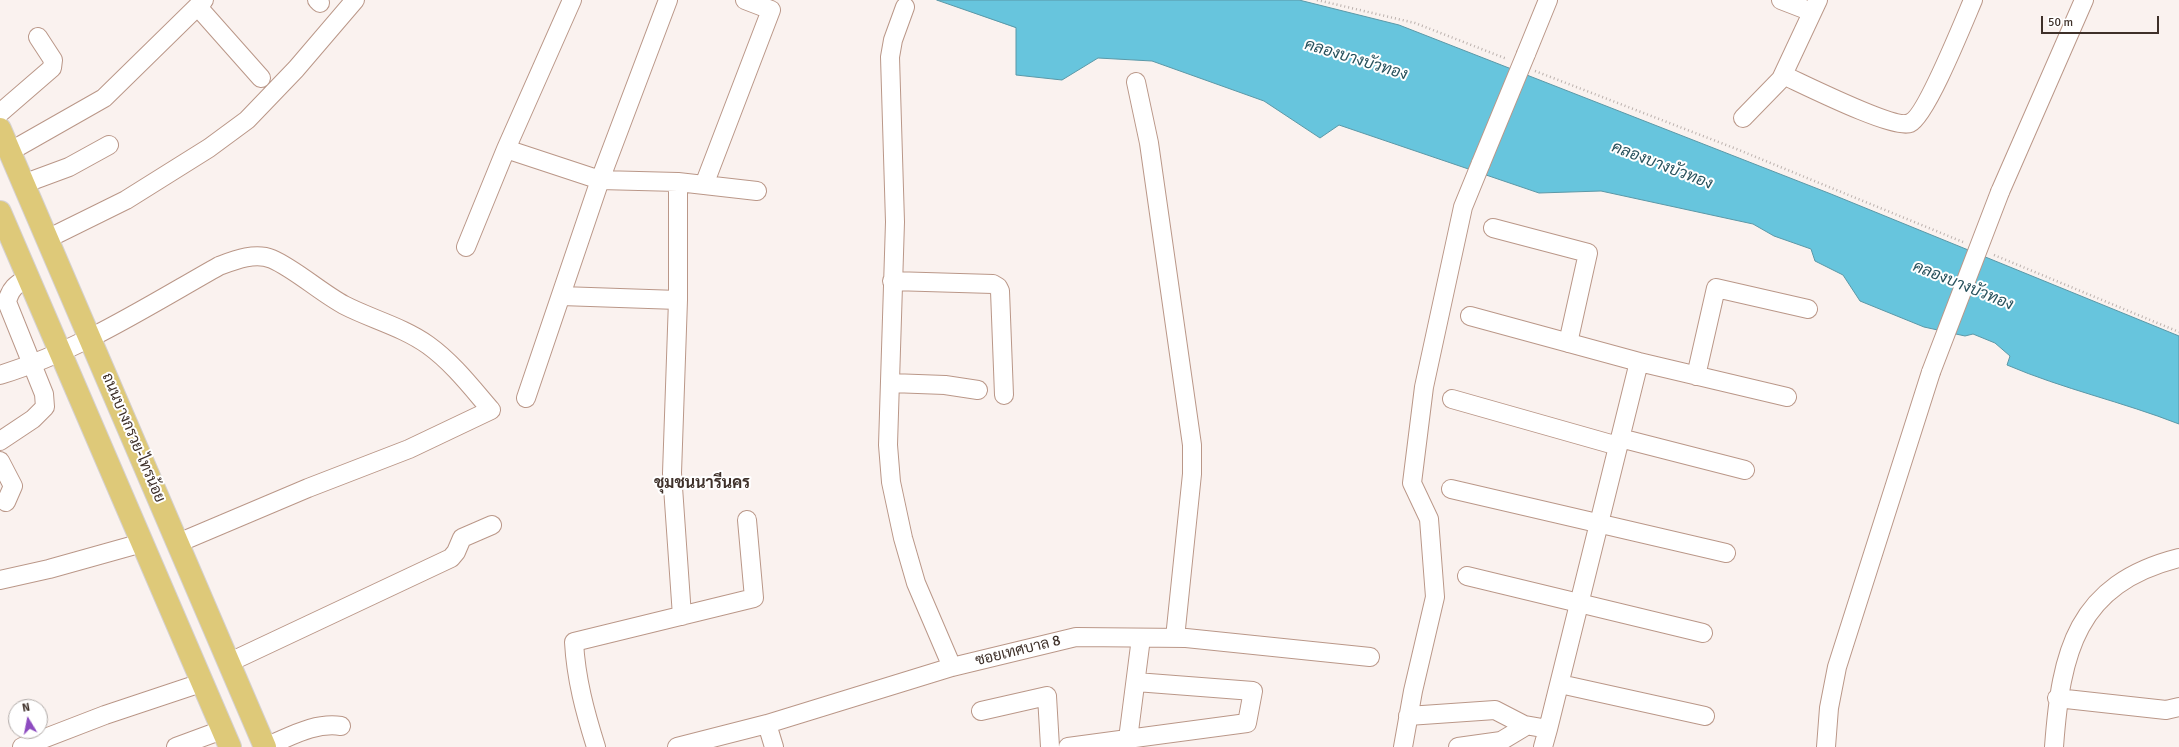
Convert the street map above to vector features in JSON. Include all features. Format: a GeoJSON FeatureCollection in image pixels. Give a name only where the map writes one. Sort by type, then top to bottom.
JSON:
{"type":"FeatureCollection","features":[{"type":"Feature","properties":{"kind":"main road","name":"ถนนบางกรวย-ไทรน้อย"},"geometry":{"type":"LineString","coordinates":[[0,129],[230,662],[265,747]]}},
{"type":"Feature","properties":{"kind":"main road"},"geometry":{"type":"LineString","coordinates":[[0,212],[59,353],[226,738]]}},
{"type":"Feature","properties":{"kind":"street"},"geometry":{"type":"LineString","coordinates":[[47,239],[126,200],[209,148],[247,120],[296,69],[355,0]]}},
{"type":"Feature","properties":{"kind":"street"},"geometry":{"type":"LineString","coordinates":[[466,247],[506,149],[572,0]]}},
{"type":"Feature","properties":{"kind":"street"},"geometry":{"type":"LineString","coordinates":[[526,398],[600,180],[668,0]]}},
{"type":"Feature","properties":{"kind":"street"},"geometry":{"type":"LineString","coordinates":[[704,185],[771,10],[745,0]]}},
{"type":"Feature","properties":{"kind":"street"},"geometry":{"type":"LineString","coordinates":[[1403,747],[1408,716],[1435,597],[1429,519],[1412,483],[1424,387],[1463,207],[1548,0]]}},
{"type":"Feature","properties":{"kind":"street"},"geometry":{"type":"LineString","coordinates":[[1743,118],[1783,75],[1815,6],[1781,0]]}},
{"type":"Feature","properties":{"kind":"street"},"geometry":{"type":"LineString","coordinates":[[1783,75],[1867,113],[1900,124],[1910,123],[1918,116],[1929,96],[1973,0]]}},
{"type":"Feature","properties":{"kind":"street"},"geometry":{"type":"LineString","coordinates":[[1826,747],[1829,708],[1837,667],[1931,372],[2000,192],[2084,0]]}},
{"type":"Feature","properties":{"kind":"street"},"geometry":{"type":"LineString","coordinates":[[9,152],[104,98],[201,3],[261,78]]}},
{"type":"Feature","properties":{"kind":"street"},"geometry":{"type":"LineString","coordinates":[[905,7],[893,40],[890,57],[894,214],[891,383],[888,445],[891,482],[903,538],[916,582],[952,667]]}},
{"type":"Feature","properties":{"kind":"street"},"geometry":{"type":"LineString","coordinates":[[0,113],[52,68],[53,60],[38,37]]}},
{"type":"Feature","properties":{"kind":"street"},"geometry":{"type":"LineString","coordinates":[[1136,82],[1149,143],[1192,445],[1192,474],[1175,638]]}},
{"type":"Feature","properties":{"kind":"street"},"geometry":{"type":"LineString","coordinates":[[23,184],[69,167],[109,146]]}},
{"type":"Feature","properties":{"kind":"street"},"geometry":{"type":"LineString","coordinates":[[506,149],[600,180],[678,182],[757,191]]}},
{"type":"Feature","properties":{"kind":"street"},"geometry":{"type":"LineString","coordinates":[[678,182],[678,300],[672,473],[682,616]]}},
{"type":"Feature","properties":{"kind":"street"},"geometry":{"type":"LineString","coordinates":[[1494,228],[1588,253],[1568,342]]}},
{"type":"Feature","properties":{"kind":"street"},"geometry":{"type":"LineString","coordinates":[[0,375],[31,366],[90,339],[219,266],[234,260],[254,256],[272,259],[343,304],[408,334],[429,346],[457,370],[491,410],[409,449],[308,488],[178,543]]}},
{"type":"Feature","properties":{"kind":"street"},"geometry":{"type":"LineString","coordinates":[[0,442],[33,419],[45,407],[44,394],[3,303],[17,283],[28,278]]}},
{"type":"Feature","properties":{"kind":"street"},"geometry":{"type":"LineString","coordinates":[[892,281],[993,284],[998,287],[1000,291],[1004,395]]}},
{"type":"Feature","properties":{"kind":"street"},"geometry":{"type":"LineString","coordinates":[[1696,376],[1716,288],[1808,309]]}},
{"type":"Feature","properties":{"kind":"street"},"geometry":{"type":"LineString","coordinates":[[561,296],[678,300]]}},
{"type":"Feature","properties":{"kind":"street"},"geometry":{"type":"LineString","coordinates":[[1470,316],[1639,362],[1787,397]]}},
{"type":"Feature","properties":{"kind":"street"},"geometry":{"type":"LineString","coordinates":[[1543,747],[1560,684],[1639,362]]}},
{"type":"Feature","properties":{"kind":"street"},"geometry":{"type":"LineString","coordinates":[[891,383],[937,384],[978,390]]}},
{"type":"Feature","properties":{"kind":"street"},"geometry":{"type":"LineString","coordinates":[[1452,399],[1619,442],[1745,470]]}},
{"type":"Feature","properties":{"kind":"street"},"geometry":{"type":"LineString","coordinates":[[0,461],[13,486],[6,502]]}},
{"type":"Feature","properties":{"kind":"street"},"geometry":{"type":"LineString","coordinates":[[1451,489],[1599,522],[1726,553]]}},
{"type":"Feature","properties":{"kind":"street"},"geometry":{"type":"LineString","coordinates":[[596,747],[579,686],[574,642],[754,598],[747,520]]}},
{"type":"Feature","properties":{"kind":"street"},"geometry":{"type":"LineString","coordinates":[[230,662],[451,558],[456,552],[462,538],[492,525]]}},
{"type":"Feature","properties":{"kind":"street"},"geometry":{"type":"LineString","coordinates":[[0,580],[49,569],[142,543]]}},
{"type":"Feature","properties":{"kind":"street"},"geometry":{"type":"LineString","coordinates":[[2054,747],[2057,698],[2061,678],[2076,632],[2093,607],[2121,582],[2161,563],[2179,558]]}},
{"type":"Feature","properties":{"kind":"street"},"geometry":{"type":"LineString","coordinates":[[1467,576],[1703,634]]}},
{"type":"Feature","properties":{"kind":"street","name":"ซอยเทศบาล 8"},"geometry":{"type":"LineString","coordinates":[[677,747],[767,724],[952,667],[1056,640],[1076,637],[1175,638],[1370,657]]}},
{"type":"Feature","properties":{"kind":"street"},"geometry":{"type":"LineString","coordinates":[[1128,739],[1141,638]]}},
{"type":"Feature","properties":{"kind":"street"},"geometry":{"type":"LineString","coordinates":[[1068,747],[1247,723],[1253,691],[1136,682]]}},
{"type":"Feature","properties":{"kind":"street"},"geometry":{"type":"LineString","coordinates":[[22,747],[105,715],[201,683]]}},
{"type":"Feature","properties":{"kind":"street"},"geometry":{"type":"LineString","coordinates":[[1560,684],[1706,716]]}},
{"type":"Feature","properties":{"kind":"street"},"geometry":{"type":"LineString","coordinates":[[981,711],[1047,696],[1050,747]]}},
{"type":"Feature","properties":{"kind":"street"},"geometry":{"type":"LineString","coordinates":[[2057,698],[2166,710],[2179,707]]}},
{"type":"Feature","properties":{"kind":"street"},"geometry":{"type":"LineString","coordinates":[[1408,716],[1495,710],[1525,725],[1548,729]]}},
{"type":"Feature","properties":{"kind":"street"},"geometry":{"type":"LineString","coordinates":[[265,747],[318,726],[328,724],[341,726]]}},
{"type":"Feature","properties":{"kind":"street"},"geometry":{"type":"LineString","coordinates":[[767,724],[774,747]]}},
{"type":"Feature","properties":{"kind":"street"},"geometry":{"type":"LineString","coordinates":[[1458,747],[1501,741],[1526,726],[1525,725]]}},
{"type":"Feature","properties":{"kind":"street"},"geometry":{"type":"LineString","coordinates":[[176,747],[226,738]]}},
{"type":"Feature","properties":{"kind":"path"},"geometry":{"type":"LineString","coordinates":[[1317,0],[1415,23],[1523,61],[1970,245]]}},
{"type":"Feature","properties":{"kind":"path"},"geometry":{"type":"LineString","coordinates":[[1992,254],[2179,332]]}},
{"type":"Feature","properties":{"kind":"water","name":"คลองบางบัวทอง"},"geometry":{"type":"Polygon","coordinates":[[[937,0],[1299,0],[1399,25],[1831,194],[2179,336],[2179,424],[2028,374],[2007,365],[2010,356],[1995,343],[1973,334],[1965,336],[1924,327],[1860,301],[1843,275],[1815,261],[1811,249],[1774,236],[1753,224],[1601,191],[1539,193],[1339,125],[1320,138],[1264,101],[1152,61],[1098,58],[1062,80],[1016,75],[1016,28],[937,0]]]}},
{"type":"Feature","properties":{"kind":"district","name":"ชุมชนนารีนคร"},"geometry":{"type":"Point","coordinates":[702,484]}}]}
